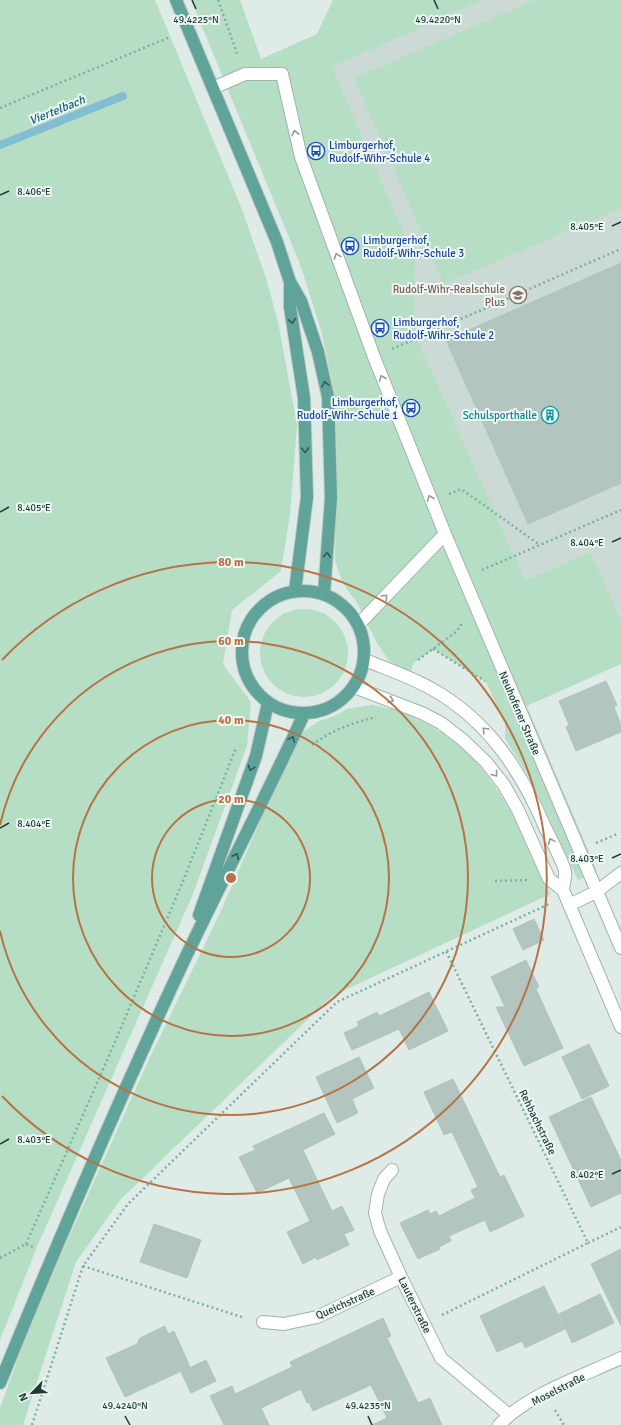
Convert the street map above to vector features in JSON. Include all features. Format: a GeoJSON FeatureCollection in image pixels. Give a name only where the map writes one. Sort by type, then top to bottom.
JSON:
{"type":"FeatureCollection","features":[{"type":"Feature","properties":{"kind":"main road"},"geometry":{"type":"LineString","coordinates":[[176,0],[277,242],[290,282],[301,301],[318,352],[328,397],[331,498],[324,594]]}},
{"type":"Feature","properties":{"kind":"main road"},"geometry":{"type":"LineString","coordinates":[[290,282],[290,307],[304,398],[306,490],[294,591]]}},
{"type":"Feature","properties":{"kind":"main road"},"geometry":{"type":"LineString","coordinates":[[294,591],[309,591],[324,594],[338,601],[350,611],[358,625],[364,642],[365,660],[361,674],[354,687],[341,701],[323,711],[304,714],[291,713],[268,703],[255,690],[246,674],[242,656],[243,638],[250,621],[262,606],[277,596],[294,591]]}},
{"type":"Feature","properties":{"kind":"main road"},"geometry":{"type":"LineString","coordinates":[[181,966],[256,756],[268,703]]}},
{"type":"Feature","properties":{"kind":"main road"},"geometry":{"type":"LineString","coordinates":[[0,1383],[52,1255],[181,966],[281,764],[304,714]]}},
{"type":"Feature","properties":{"kind":"street","name":"Neuhofener Straße"},"geometry":{"type":"LineString","coordinates":[[245,74],[282,74],[301,157],[374,357],[474,604],[621,948]]}},
{"type":"Feature","properties":{"kind":"street"},"geometry":{"type":"LineString","coordinates":[[214,88],[245,74]]}},
{"type":"Feature","properties":{"kind":"street"},"geometry":{"type":"LineString","coordinates":[[358,625],[445,534]]}},
{"type":"Feature","properties":{"kind":"street"},"geometry":{"type":"LineString","coordinates":[[365,660],[432,689],[458,706],[483,727],[504,751],[534,800],[566,872],[563,890]]}},
{"type":"Feature","properties":{"kind":"street"},"geometry":{"type":"LineString","coordinates":[[354,687],[422,713],[441,723],[463,740],[486,762],[504,785],[518,810],[549,879],[563,890],[621,1027]]}},
{"type":"Feature","properties":{"kind":"street"},"geometry":{"type":"LineString","coordinates":[[569,905],[596,892],[621,873]]}},
{"type":"Feature","properties":{"kind":"street","name":"Lauterstraße"},"geometry":{"type":"LineString","coordinates":[[392,1170],[384,1179],[378,1194],[375,1213],[380,1232],[401,1277],[441,1358],[509,1415]]}},
{"type":"Feature","properties":{"kind":"street","name":"Queichstraße"},"geometry":{"type":"LineString","coordinates":[[263,1322],[284,1324],[317,1317],[401,1277]]}},
{"type":"Feature","properties":{"kind":"street","name":"Moselstraße"},"geometry":{"type":"LineString","coordinates":[[499,1425],[509,1415],[546,1393],[621,1358]]}},
{"type":"Feature","properties":{"kind":"path"},"geometry":{"type":"LineString","coordinates":[[218,0],[245,74]]}},
{"type":"Feature","properties":{"kind":"path"},"geometry":{"type":"LineString","coordinates":[[0,108],[189,29]]}},
{"type":"Feature","properties":{"kind":"path"},"geometry":{"type":"LineString","coordinates":[[374,357],[621,249]]}},
{"type":"Feature","properties":{"kind":"path"},"geometry":{"type":"LineString","coordinates":[[432,502],[461,489],[540,545]]}},
{"type":"Feature","properties":{"kind":"path"},"geometry":{"type":"LineString","coordinates":[[464,578],[621,510]]}},
{"type":"Feature","properties":{"kind":"path"},"geometry":{"type":"LineString","coordinates":[[407,677],[414,663],[457,631],[474,604]]}},
{"type":"Feature","properties":{"kind":"path"},"geometry":{"type":"LineString","coordinates":[[433,648],[486,682]]}},
{"type":"Feature","properties":{"kind":"path"},"geometry":{"type":"LineString","coordinates":[[495,881],[532,880]]}},
{"type":"Feature","properties":{"kind":"path"},"geometry":{"type":"LineString","coordinates":[[32,1425],[83,1266],[128,1204],[337,1002],[550,903],[569,905]]}},
{"type":"Feature","properties":{"kind":"path","name":"Rehbachstraße"},"geometry":{"type":"LineString","coordinates":[[446,951],[588,1243]]}},
{"type":"Feature","properties":{"kind":"path"},"geometry":{"type":"LineString","coordinates":[[424,1324],[621,1227]]}},
{"type":"Feature","properties":{"kind":"path"},"geometry":{"type":"LineString","coordinates":[[0,1258],[26,1244],[52,1255]]}},
{"type":"Feature","properties":{"kind":"path"},"geometry":{"type":"LineString","coordinates":[[83,1266],[221,1311],[263,1322]]}},
{"type":"Feature","properties":{"kind":"shaded area","name":"Rudolf-Wihr-Realschule Plus"},"geometry":{"type":"Polygon","coordinates":[[[484,0],[621,0],[621,620],[591,552],[525,580],[414,331],[414,259],[332,67],[484,0]]]}},
{"type":"Feature","properties":{"kind":"green space"},"geometry":{"type":"Polygon","coordinates":[[[0,0],[155,0],[241,207],[266,278],[278,322],[297,425],[290,514],[281,571],[232,610],[223,664],[251,702],[247,746],[193,894],[37,1247],[0,1340],[0,0]]]}},
{"type":"Feature","properties":{"kind":"green space"},"geometry":{"type":"Polygon","coordinates":[[[191,0],[240,0],[261,59],[317,34],[333,0],[484,0],[332,67],[415,259],[414,331],[525,580],[591,552],[621,620],[621,664],[527,706],[597,871],[578,880],[532,782],[505,738],[505,724],[486,682],[433,649],[414,663],[410,672],[389,661],[377,643],[357,603],[342,582],[335,560],[337,452],[334,391],[321,330],[300,264],[191,0]]]}},
{"type":"Feature","properties":{"kind":"green space"},"geometry":{"type":"Polygon","coordinates":[[[535,0],[621,0],[621,208],[444,284],[354,78],[535,0]]]}},
{"type":"Feature","properties":{"kind":"green space"},"geometry":{"type":"Polygon","coordinates":[[[304,609],[321,612],[329,616],[341,628],[345,636],[348,653],[345,670],[341,678],[329,690],[321,694],[304,697],[287,694],[279,690],[267,678],[263,670],[260,653],[263,636],[267,628],[279,616],[287,612],[304,609]]]}},
{"type":"Feature","properties":{"kind":"green space"},"geometry":{"type":"Polygon","coordinates":[[[372,705],[402,712],[429,725],[452,740],[472,758],[489,778],[503,799],[528,845],[550,894],[332,996],[121,1199],[76,1262],[23,1425],[0,1425],[0,1408],[26,1337],[60,1257],[150,1057],[220,913],[292,748],[303,732],[319,721],[332,717],[347,709],[372,705]]]}},
{"type":"Feature","properties":{"kind":"building","name":"Schulsporthalle"},"geometry":{"type":"Polygon","coordinates":[[[621,263],[621,483],[528,524],[446,340],[621,263]]]}},
{"type":"Feature","properties":{"kind":"building"},"geometry":{"type":"Polygon","coordinates":[[[606,681],[617,705],[614,707],[621,725],[621,732],[576,751],[566,727],[569,725],[559,701],[606,681]]]}},
{"type":"Feature","properties":{"kind":"building"},"geometry":{"type":"Polygon","coordinates":[[[534,919],[544,940],[523,950],[513,929],[534,919]]]}},
{"type":"Feature","properties":{"kind":"building"},"geometry":{"type":"Polygon","coordinates":[[[526,960],[539,987],[536,989],[563,1048],[524,1066],[496,1007],[505,1007],[491,977],[526,960]]]}},
{"type":"Feature","properties":{"kind":"building"},"geometry":{"type":"Polygon","coordinates":[[[429,992],[448,1031],[409,1050],[399,1029],[352,1050],[344,1033],[359,1026],[357,1022],[377,1012],[379,1016],[429,992]]]}},
{"type":"Feature","properties":{"kind":"building"},"geometry":{"type":"Polygon","coordinates":[[[589,1044],[609,1086],[582,1099],[562,1057],[589,1044]]]}},
{"type":"Feature","properties":{"kind":"building"},"geometry":{"type":"Polygon","coordinates":[[[359,1057],[374,1088],[352,1099],[358,1113],[337,1123],[316,1077],[359,1057]]]}},
{"type":"Feature","properties":{"kind":"building"},"geometry":{"type":"Polygon","coordinates":[[[453,1079],[500,1177],[504,1175],[524,1216],[490,1232],[485,1220],[449,1236],[451,1241],[439,1247],[440,1249],[418,1259],[400,1223],[428,1210],[430,1214],[436,1211],[439,1216],[475,1198],[471,1190],[478,1187],[452,1132],[444,1135],[424,1092],[453,1079]]]}},
{"type":"Feature","properties":{"kind":"building"},"geometry":{"type":"Polygon","coordinates":[[[591,1097],[621,1160],[621,1193],[591,1207],[549,1117],[591,1097]]]}},
{"type":"Feature","properties":{"kind":"building"},"geometry":{"type":"Polygon","coordinates":[[[324,1113],[335,1134],[303,1150],[332,1211],[342,1206],[354,1230],[344,1234],[349,1245],[317,1260],[316,1257],[303,1264],[287,1232],[310,1221],[289,1178],[257,1193],[239,1157],[255,1150],[253,1146],[324,1113]]]}},
{"type":"Feature","properties":{"kind":"building"},"geometry":{"type":"Polygon","coordinates":[[[154,1224],[201,1240],[187,1278],[140,1262],[154,1224]]]}},
{"type":"Feature","properties":{"kind":"building"},"geometry":{"type":"Polygon","coordinates":[[[621,1249],[621,1326],[591,1264],[621,1249]]]}},
{"type":"Feature","properties":{"kind":"building"},"geometry":{"type":"Polygon","coordinates":[[[544,1286],[565,1329],[525,1348],[522,1341],[497,1352],[480,1316],[544,1286]]]}},
{"type":"Feature","properties":{"kind":"building"},"geometry":{"type":"Polygon","coordinates":[[[600,1294],[614,1323],[572,1343],[559,1314],[600,1294]]]}},
{"type":"Feature","properties":{"kind":"building"},"geometry":{"type":"Polygon","coordinates":[[[383,1318],[391,1336],[387,1338],[418,1403],[430,1398],[442,1425],[372,1425],[387,1418],[371,1385],[313,1411],[309,1402],[307,1403],[301,1389],[261,1408],[269,1425],[224,1425],[210,1396],[232,1386],[235,1394],[292,1367],[290,1362],[383,1318]]]}},
{"type":"Feature","properties":{"kind":"building"},"geometry":{"type":"Polygon","coordinates":[[[165,1326],[168,1334],[174,1331],[190,1367],[125,1397],[106,1358],[137,1344],[140,1338],[165,1326]]]}},
{"type":"Feature","properties":{"kind":"building"},"geometry":{"type":"Polygon","coordinates":[[[206,1360],[216,1381],[191,1393],[181,1372],[206,1360]]]}},
{"type":"Feature","properties":{"kind":"waterway","name":"Viertelbach"},"geometry":{"type":"LineString","coordinates":[[0,145],[123,96]]}},
{"type":"Feature","properties":{"kind":"place","name":"Limburgerhof, Rudolf-Wihr-Schule 4"},"geometry":{"type":"Point","coordinates":[316,151]}},
{"type":"Feature","properties":{"kind":"place","name":"Limburgerhof, Rudolf-Wihr-Schule 3"},"geometry":{"type":"Point","coordinates":[350,246]}},
{"type":"Feature","properties":{"kind":"place","name":"Rudolf-Wihr-Realschule Plus"},"geometry":{"type":"Point","coordinates":[518,295]}},
{"type":"Feature","properties":{"kind":"place","name":"Limburgerhof, Rudolf-Wihr-Schule 2"},"geometry":{"type":"Point","coordinates":[380,328]}},
{"type":"Feature","properties":{"kind":"place","name":"Limburgerhof, Rudolf-Wihr-Schule 1"},"geometry":{"type":"Point","coordinates":[411,408]}},
{"type":"Feature","properties":{"kind":"place","name":"Schulsporthalle"},"geometry":{"type":"Point","coordinates":[550,415]}}]}
